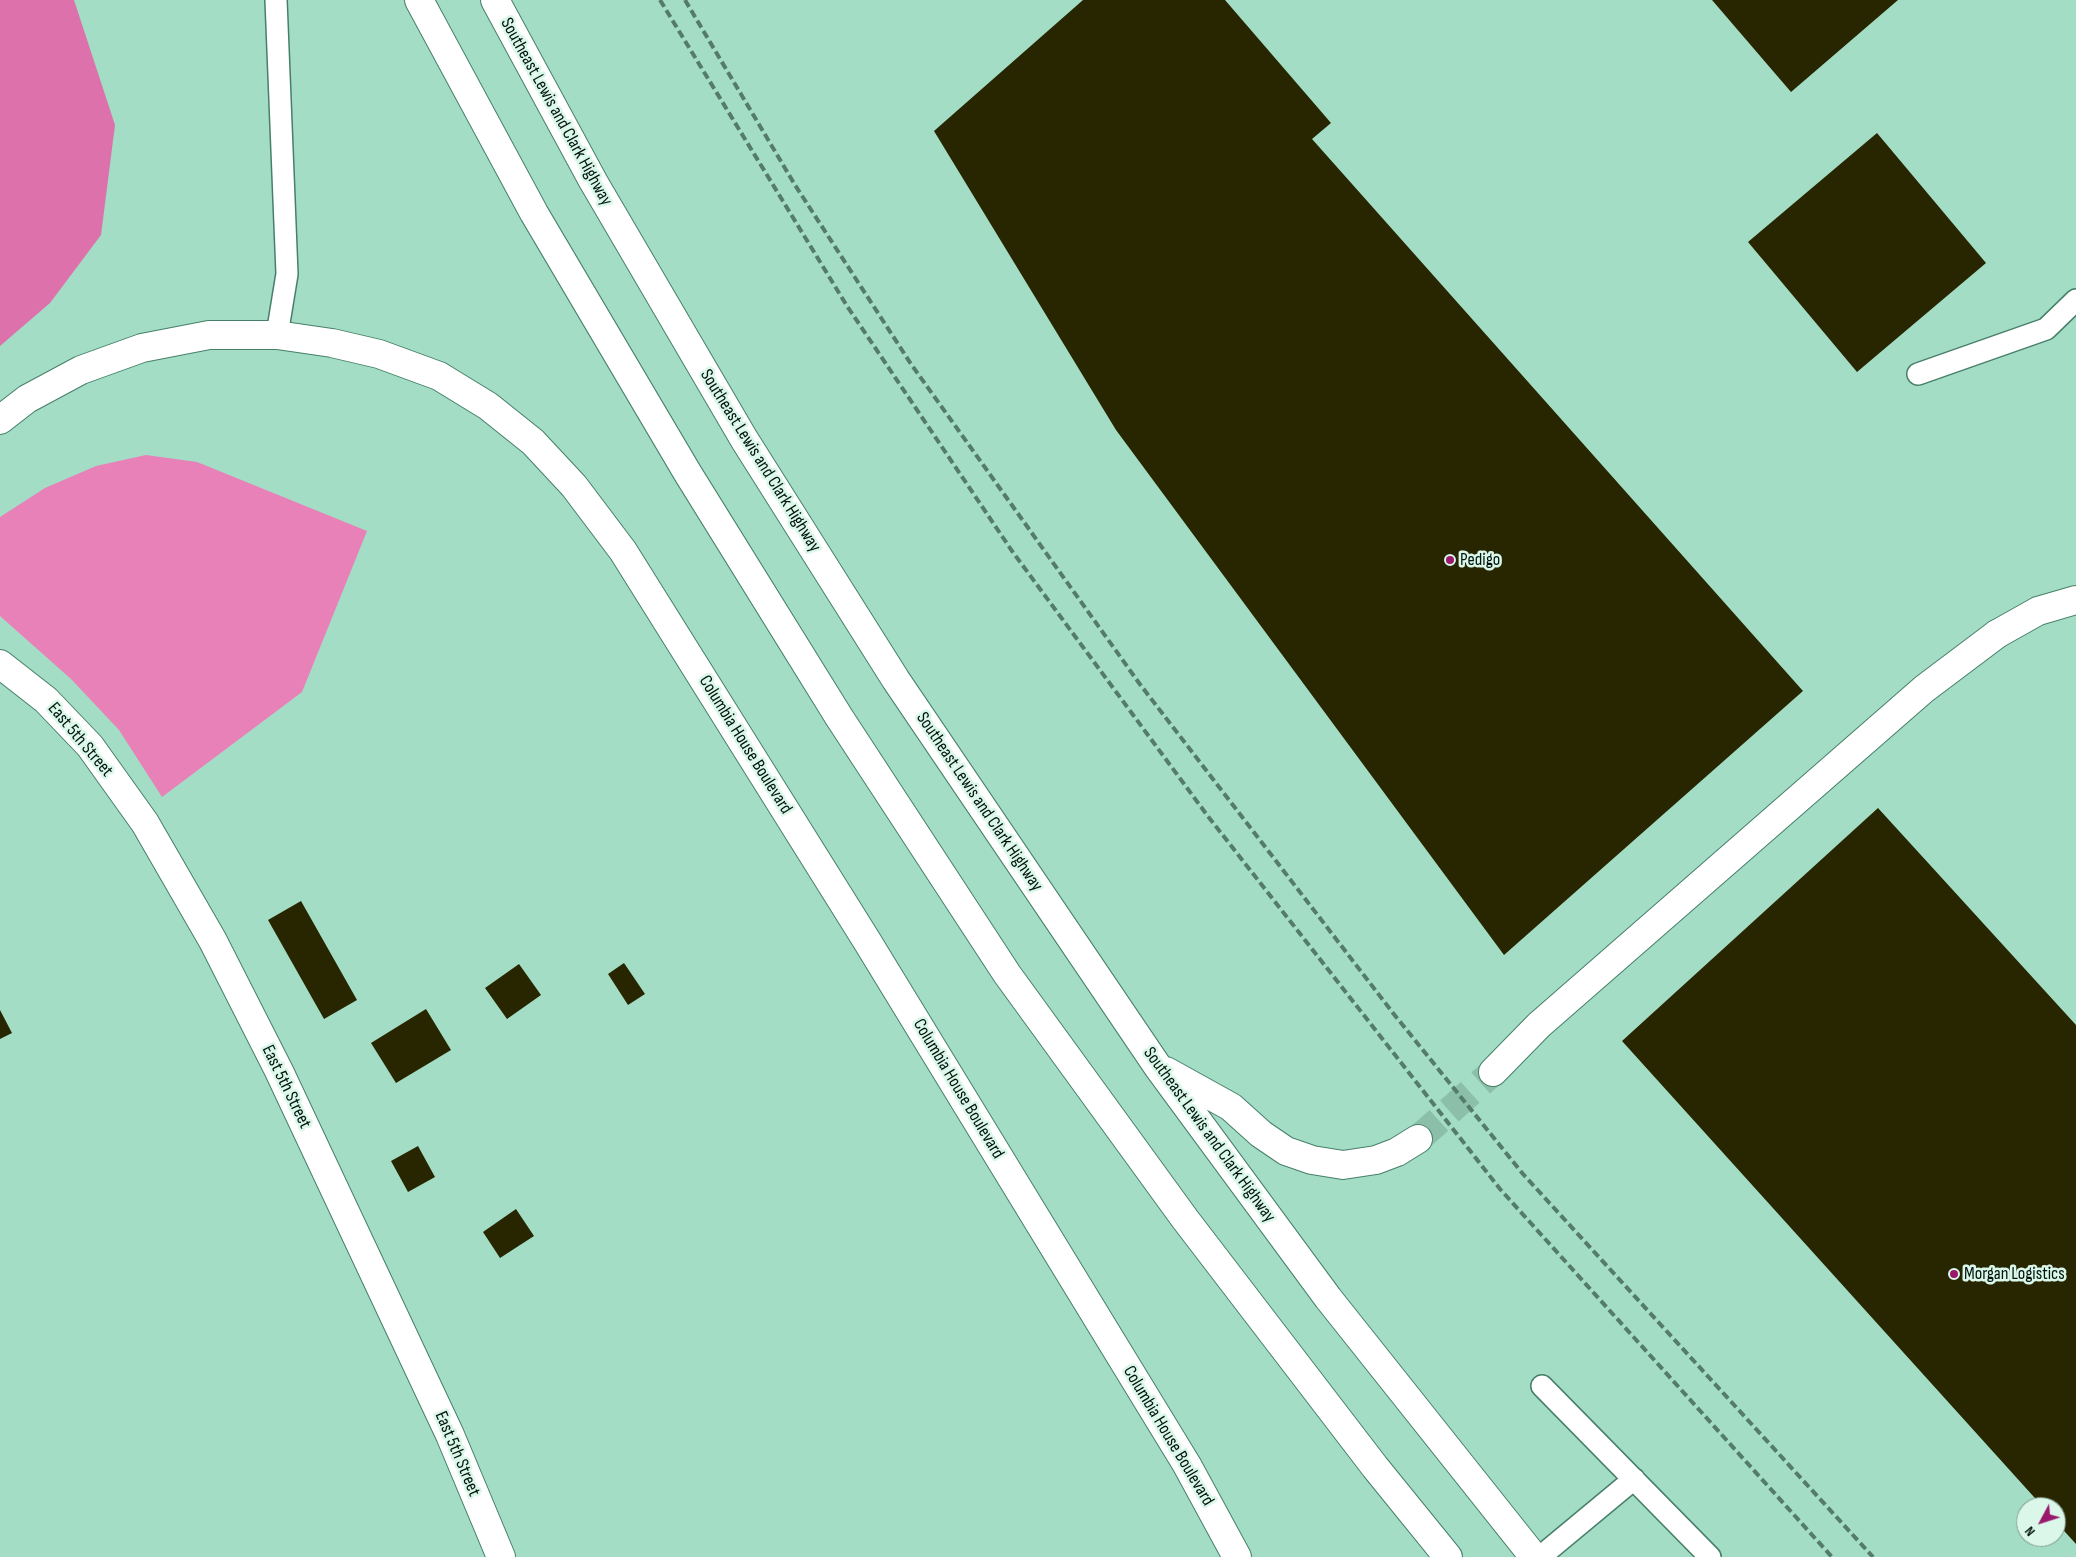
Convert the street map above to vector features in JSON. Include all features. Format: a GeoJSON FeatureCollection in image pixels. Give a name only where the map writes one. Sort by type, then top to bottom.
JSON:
{"type":"FeatureCollection","features":[{"type":"Feature","properties":{"kind":"main road"},"geometry":{"type":"LineString","coordinates":[[419,0],[534,213],[692,480],[839,717],[1007,974],[1185,1219],[1375,1467],[1448,1557]]}},
{"type":"Feature","properties":{"kind":"main road","name":"Southeast Lewis and Clark Highway"},"geometry":{"type":"LineString","coordinates":[[495,0],[593,182],[744,439],[896,680],[1158,1067],[1328,1298],[1534,1557]]}},
{"type":"Feature","properties":{"kind":"main road","name":"Columbia House Boulevard"},"geometry":{"type":"LineString","coordinates":[[0,420],[27,399],[81,370],[142,348],[209,335],[277,335],[332,343],[379,354],[439,376],[488,406],[533,442],[574,486],[624,551],[867,941],[1187,1465],[1237,1557]]}},
{"type":"Feature","properties":{"kind":"main road"},"geometry":{"type":"LineString","coordinates":[[1493,1072],[1539,1025],[1960,660],[1997,634],[2038,611],[2076,600]]}},
{"type":"Feature","properties":{"kind":"main road","name":"East 5th Street"},"geometry":{"type":"LineString","coordinates":[[0,664],[46,700],[90,746],[144,823],[214,941],[279,1072],[450,1434],[501,1557]]}},
{"type":"Feature","properties":{"kind":"main road"},"geometry":{"type":"LineString","coordinates":[[1158,1067],[1231,1107],[1260,1134],[1286,1151],[1312,1160],[1342,1165],[1376,1160],[1397,1152],[1418,1140]]}},
{"type":"Feature","properties":{"kind":"lane"},"geometry":{"type":"LineString","coordinates":[[276,0],[287,274],[277,335]]}},
{"type":"Feature","properties":{"kind":"lane"},"geometry":{"type":"LineString","coordinates":[[1918,374],[2046,330],[2076,300]]}},
{"type":"Feature","properties":{"kind":"lane"},"geometry":{"type":"LineString","coordinates":[[1542,1386],[1710,1557]]}},
{"type":"Feature","properties":{"kind":"lane"},"geometry":{"type":"LineString","coordinates":[[1540,1557],[1634,1479]]}},
{"type":"Feature","properties":{"kind":"shaded area"},"geometry":{"type":"Polygon","coordinates":[[[0,0],[74,0],[115,125],[101,235],[50,303],[0,346],[0,0]]]}},
{"type":"Feature","properties":{"kind":"shaded area"},"geometry":{"type":"Polygon","coordinates":[[[146,455],[197,462],[367,531],[302,692],[162,797],[119,730],[71,679],[0,616],[0,517],[45,488],[96,466],[146,455]]]}},
{"type":"Feature","properties":{"kind":"building","name":"Pedigo"},"geometry":{"type":"Polygon","coordinates":[[[1083,0],[1225,0],[1331,123],[1312,139],[1803,691],[1504,955],[1116,430],[934,131],[1083,0]]]}},
{"type":"Feature","properties":{"kind":"building"},"geometry":{"type":"Polygon","coordinates":[[[1712,0],[1898,0],[1791,92],[1712,0]]]}},
{"type":"Feature","properties":{"kind":"building"},"geometry":{"type":"Polygon","coordinates":[[[1877,133],[1986,263],[1857,372],[1748,242],[1877,133]]]}},
{"type":"Feature","properties":{"kind":"building","name":"Morgan Logistics"},"geometry":{"type":"Polygon","coordinates":[[[1878,808],[2076,1025],[2076,1544],[2066,1533],[2066,1497],[2034,1497],[1622,1041],[1878,808]]]}},
{"type":"Feature","properties":{"kind":"building"},"geometry":{"type":"Polygon","coordinates":[[[301,901],[357,1000],[324,1019],[268,920],[301,901]]]}},
{"type":"Feature","properties":{"kind":"building"},"geometry":{"type":"Polygon","coordinates":[[[624,963],[645,994],[628,1005],[608,974],[624,963]]]}},
{"type":"Feature","properties":{"kind":"building"},"geometry":{"type":"Polygon","coordinates":[[[519,964],[541,995],[507,1019],[485,988],[519,964]]]}},
{"type":"Feature","properties":{"kind":"building"},"geometry":{"type":"Polygon","coordinates":[[[426,1009],[451,1050],[396,1083],[371,1043],[426,1009]]]}},
{"type":"Feature","properties":{"kind":"building"},"geometry":{"type":"Polygon","coordinates":[[[0,1010],[12,1033],[0,1039],[0,1010]]]}},
{"type":"Feature","properties":{"kind":"building"},"geometry":{"type":"Polygon","coordinates":[[[418,1146],[435,1177],[408,1192],[391,1161],[418,1146]]]}},
{"type":"Feature","properties":{"kind":"building"},"geometry":{"type":"Polygon","coordinates":[[[516,1209],[534,1236],[500,1258],[483,1232],[516,1209]]]}},
{"type":"Feature","properties":{"kind":"tunnel"},"geometry":{"type":"LineString","coordinates":[[1418,1139],[1493,1072]]}},
{"type":"Feature","properties":{"kind":"railway"},"geometry":{"type":"LineString","coordinates":[[660,0],[847,306],[1012,551],[1207,815],[1500,1189],[1832,1557]]}},
{"type":"Feature","properties":{"kind":"railway"},"geometry":{"type":"LineString","coordinates":[[685,0],[795,185],[911,364],[1139,683],[1393,1013],[1523,1174],[1873,1557]]}},
{"type":"Feature","properties":{"kind":"place","name":"Pedigo"},"geometry":{"type":"Point","coordinates":[1450,560]}},
{"type":"Feature","properties":{"kind":"place","name":"Morgan Logistics"},"geometry":{"type":"Point","coordinates":[1954,1274]}}]}
